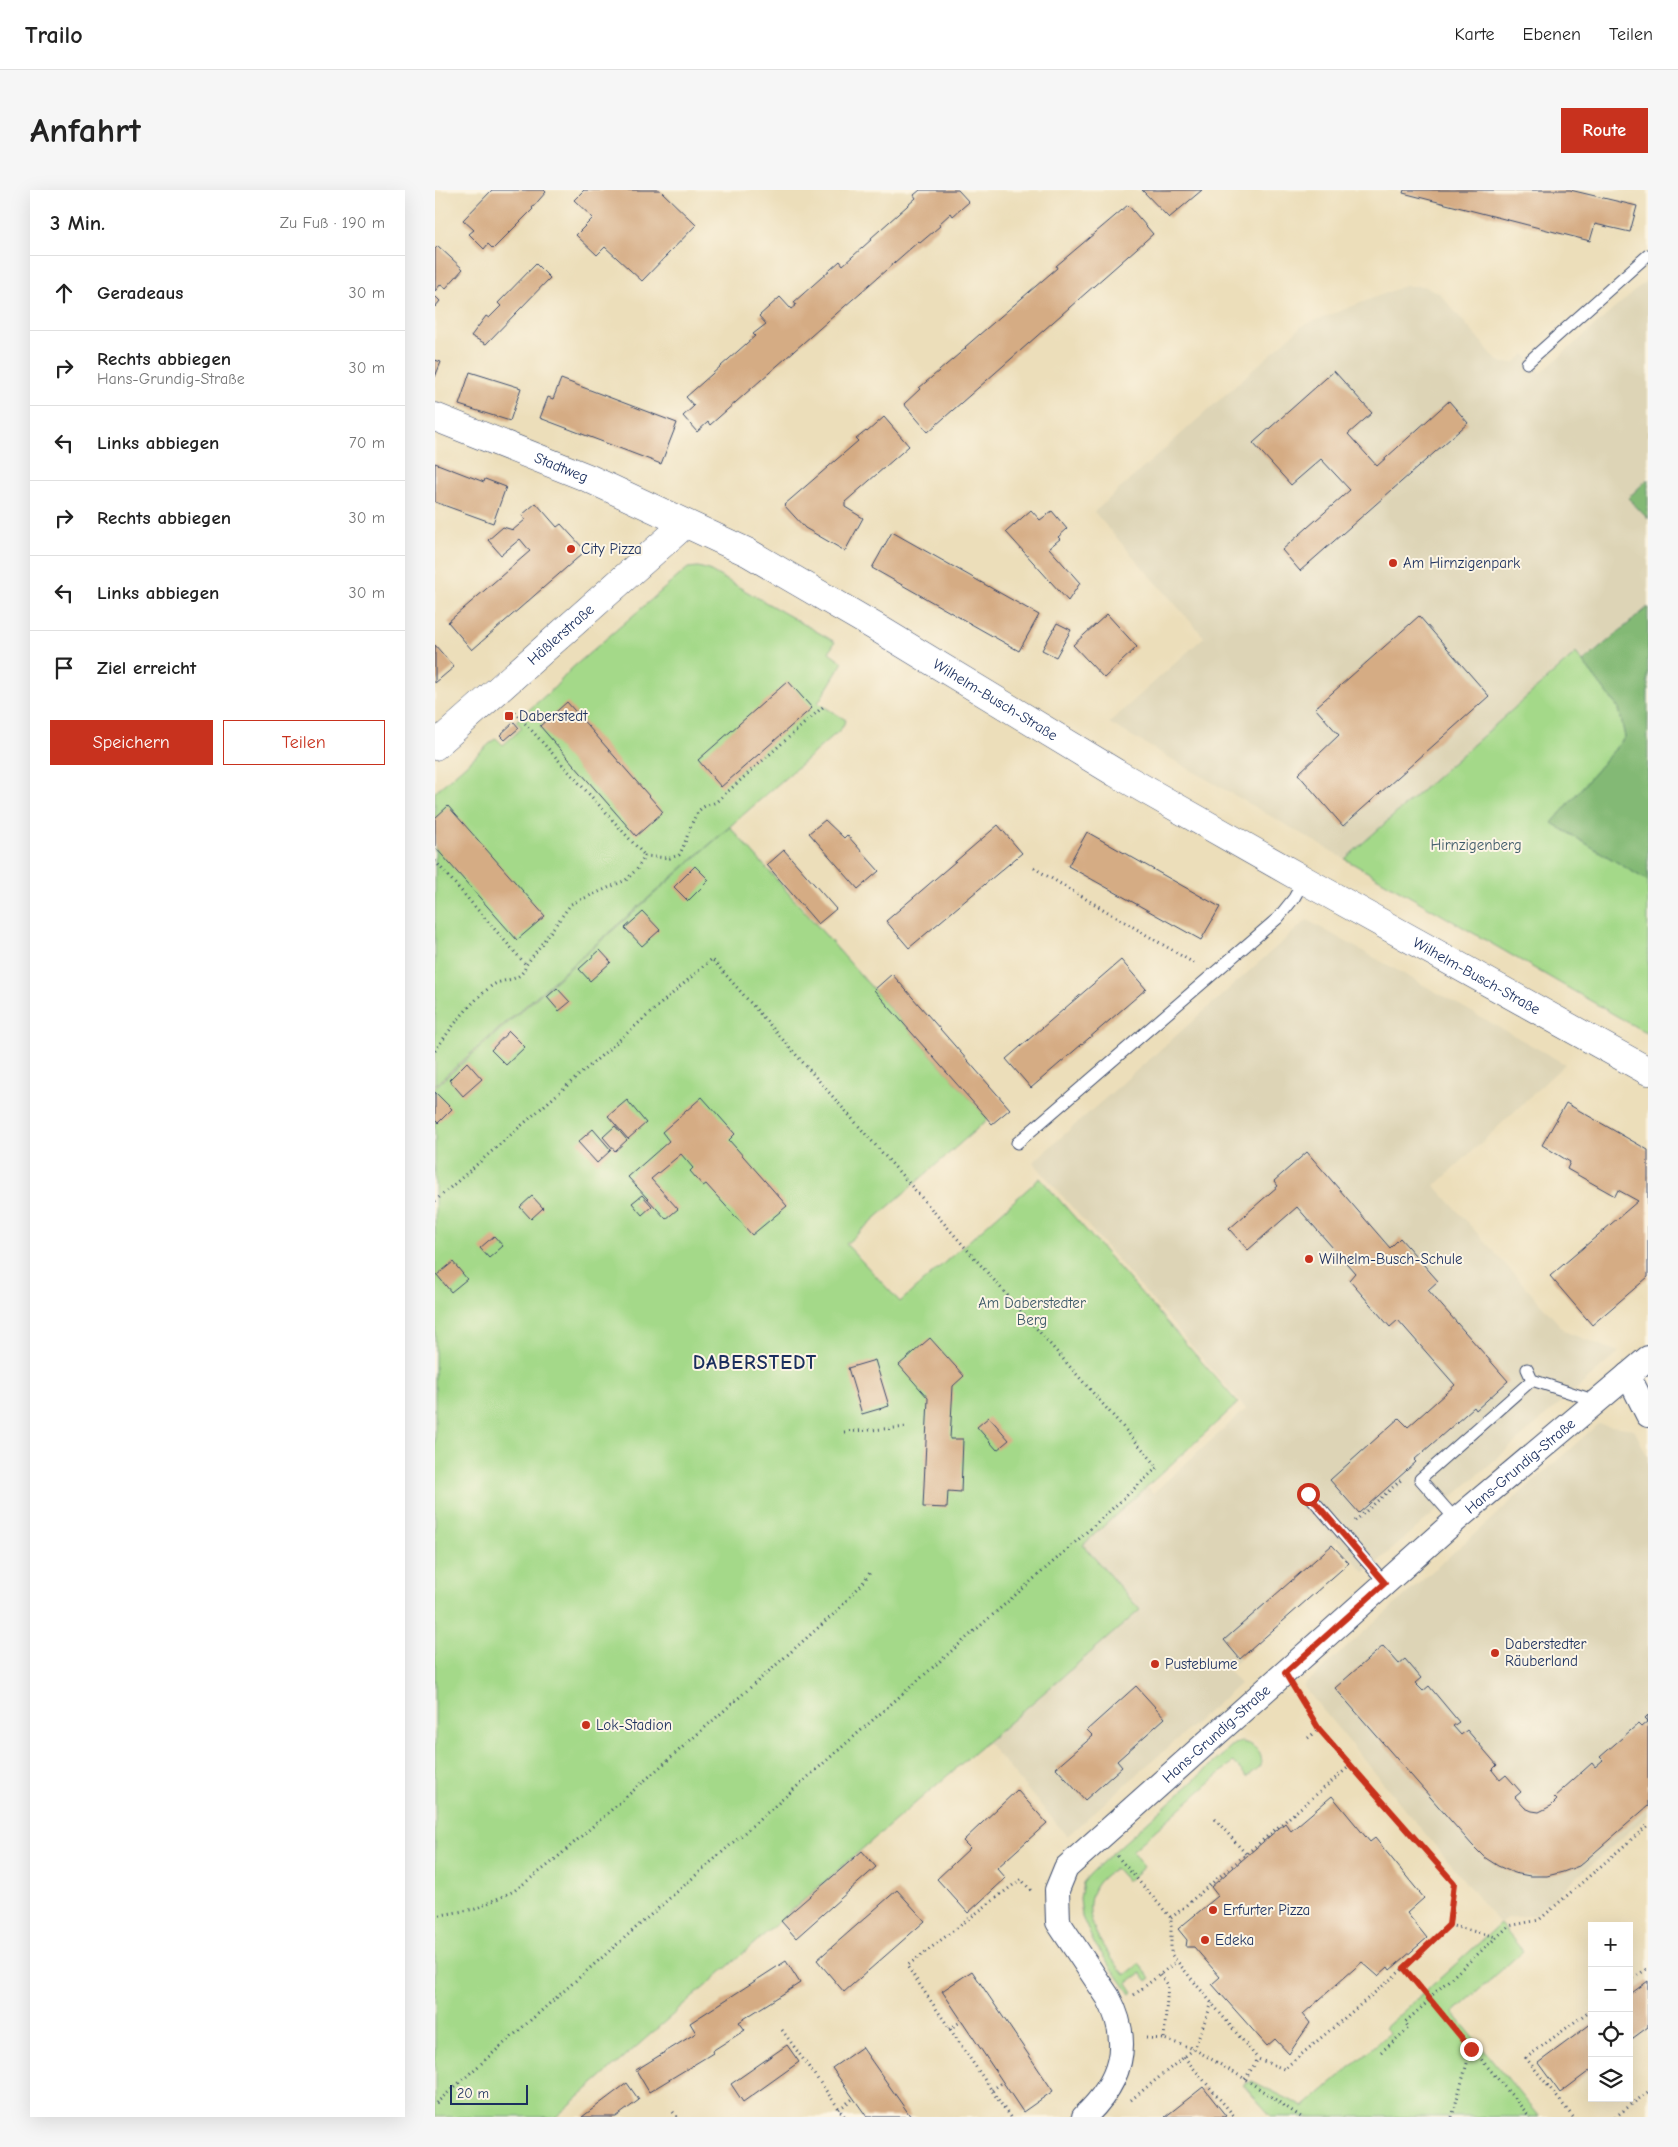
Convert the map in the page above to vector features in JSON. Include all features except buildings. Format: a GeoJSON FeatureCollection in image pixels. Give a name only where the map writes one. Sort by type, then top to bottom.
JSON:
{"type":"FeatureCollection","features":[{"type":"Feature","properties":{"kind":"street","name":"Stadtweg"},"geometry":{"type":"LineString","coordinates":[[435,417],[588,478],[685,524]]}},
{"type":"Feature","properties":{"kind":"street","name":"Häßlerstraße"},"geometry":{"type":"LineString","coordinates":[[435,746],[685,524]]}},
{"type":"Feature","properties":{"kind":"street","name":"Wilhelm-Busch-Straße"},"geometry":{"type":"LineString","coordinates":[[685,524],[747,552],[874,626],[1116,773],[1648,1071]]}},
{"type":"Feature","properties":{"kind":"street","name":"Hans-Grundig-Straße"},"geometry":{"type":"LineString","coordinates":[[1058,1922],[1057,1890],[1066,1868],[1099,1836],[1456,1520],[1648,1358]]}},
{"type":"Feature","properties":{"kind":"street"},"geometry":{"type":"LineString","coordinates":[[1628,1375],[1648,1415]]}},
{"type":"Feature","properties":{"kind":"street"},"geometry":{"type":"LineString","coordinates":[[1058,1922],[1115,2010],[1121,2036],[1121,2059],[1112,2085],[1096,2106],[1084,2117]]}},
{"type":"Feature","properties":{"kind":"lane"},"geometry":{"type":"LineString","coordinates":[[1527,363],[1648,255]]}},
{"type":"Feature","properties":{"kind":"lane"},"geometry":{"type":"LineString","coordinates":[[1017,1143],[1278,918],[1294,898],[1304,880]]}},
{"type":"Feature","properties":{"kind":"lane"},"geometry":{"type":"LineString","coordinates":[[1527,1369],[1532,1380],[1596,1401]]}},
{"type":"Feature","properties":{"kind":"lane"},"geometry":{"type":"LineString","coordinates":[[1456,1520],[1420,1479],[1532,1380]]}},
{"type":"Feature","properties":{"kind":"lane"},"geometry":{"type":"LineString","coordinates":[[1308,1494],[1385,1583]]}},
{"type":"Feature","properties":{"kind":"path"},"geometry":{"type":"LineString","coordinates":[[496,691],[645,856],[670,858],[679,855],[685,847],[696,815],[701,809],[717,802],[824,706]]}},
{"type":"Feature","properties":{"kind":"path"},"geometry":{"type":"LineString","coordinates":[[435,1051],[448,1032],[489,987],[500,981],[518,978],[524,972],[526,965],[571,904],[626,880],[637,869],[645,856]]}},
{"type":"Feature","properties":{"kind":"path"},"geometry":{"type":"LineString","coordinates":[[435,861],[526,965]]}},
{"type":"Feature","properties":{"kind":"path"},"geometry":{"type":"LineString","coordinates":[[1034,868],[1213,975]]}},
{"type":"Feature","properties":{"kind":"path"},"geometry":{"type":"LineString","coordinates":[[435,1201],[712,958],[1158,1467],[1069,1548],[435,2104]]}},
{"type":"Feature","properties":{"kind":"path"},"geometry":{"type":"LineString","coordinates":[[844,1432],[908,1427]]}},
{"type":"Feature","properties":{"kind":"path"},"geometry":{"type":"LineString","coordinates":[[1342,1533],[1412,1470],[1420,1479]]}},
{"type":"Feature","properties":{"kind":"path"},"geometry":{"type":"LineString","coordinates":[[435,1916],[475,1909],[514,1891],[551,1863],[835,1612],[862,1584],[871,1571]]}},
{"type":"Feature","properties":{"kind":"path"},"geometry":{"type":"LineString","coordinates":[[1099,1836],[1171,1918],[1171,1954],[1258,2059],[1284,2069],[1404,1968],[1449,1925],[1454,1883],[1319,1729],[1285,1673]]}},
{"type":"Feature","properties":{"kind":"path"},"geometry":{"type":"LineString","coordinates":[[1308,1738],[1319,1729]]}},
{"type":"Feature","properties":{"kind":"path"},"geometry":{"type":"LineString","coordinates":[[1171,1918],[1351,1765]]}},
{"type":"Feature","properties":{"kind":"path"},"geometry":{"type":"LineString","coordinates":[[1215,1819],[1246,1854]]}},
{"type":"Feature","properties":{"kind":"path"},"geometry":{"type":"LineString","coordinates":[[1381,2052],[1409,2028],[1405,2022],[1496,1937],[1509,1926],[1539,1920],[1648,1825]]}},
{"type":"Feature","properties":{"kind":"path"},"geometry":{"type":"LineString","coordinates":[[1010,2117],[907,1966],[1021,1879],[1058,1922]]}},
{"type":"Feature","properties":{"kind":"path"},"geometry":{"type":"LineString","coordinates":[[1449,1925],[1496,1937]]}},
{"type":"Feature","properties":{"kind":"path"},"geometry":{"type":"LineString","coordinates":[[1115,2010],[1177,1961]]}},
{"type":"Feature","properties":{"kind":"path"},"geometry":{"type":"LineString","coordinates":[[1404,1968],[1530,2117]]}},
{"type":"Feature","properties":{"kind":"path"},"geometry":{"type":"LineString","coordinates":[[1633,1979],[1648,1968]]}},
{"type":"Feature","properties":{"kind":"path"},"geometry":{"type":"LineString","coordinates":[[1159,1975],[1167,1985],[1164,2039]]}},
{"type":"Feature","properties":{"kind":"path"},"geometry":{"type":"LineString","coordinates":[[1125,2104],[1194,2048],[1212,2003]]}},
{"type":"Feature","properties":{"kind":"path"},"geometry":{"type":"LineString","coordinates":[[1573,2117],[1526,2058],[1588,2012]]}},
{"type":"Feature","properties":{"kind":"path"},"geometry":{"type":"LineString","coordinates":[[949,2030],[962,2021]]}},
{"type":"Feature","properties":{"kind":"path"},"geometry":{"type":"LineString","coordinates":[[782,2030],[845,2117]]}},
{"type":"Feature","properties":{"kind":"path"},"geometry":{"type":"LineString","coordinates":[[1121,2036],[1164,2039],[1194,2048],[1245,2079],[1301,2117]]}},
{"type":"Feature","properties":{"kind":"path"},"geometry":{"type":"LineString","coordinates":[[1452,2117],[1471,2049]]}},
{"type":"Feature","properties":{"kind":"path"},"geometry":{"type":"LineString","coordinates":[[1184,2057],[1235,2117]]}},
{"type":"Feature","properties":{"kind":"path"},"geometry":{"type":"LineString","coordinates":[[1245,2079],[1258,2059]]}},
{"type":"Feature","properties":{"kind":"path"},"geometry":{"type":"LineString","coordinates":[[992,2090],[1003,2082]]}},
{"type":"Feature","properties":{"kind":"path"},"geometry":{"type":"LineString","coordinates":[[1615,2117],[1648,2092]]}},
{"type":"Feature","properties":{"kind":"path"},"geometry":{"type":"LineString","coordinates":[[839,2108],[854,2098]]}},
{"type":"Feature","properties":{"kind":"path"},"geometry":{"type":"LineString","coordinates":[[673,2112],[677,2117]]}},
{"type":"Feature","properties":{"kind":"shaded area","name":"Am Hirnzigenpark"},"geometry":{"type":"Polygon","coordinates":[[[1648,279],[1648,479],[1628,498],[1648,519],[1648,607],[1583,662],[1576,653],[1345,859],[1109,723],[1204,637],[1094,512],[1302,326],[1404,286],[1424,286],[1439,293],[1496,359],[1503,363],[1514,363],[1525,354],[1541,373],[1648,279]]]}},
{"type":"Feature","properties":{"kind":"shaded area","name":"Wilhelm-Busch-Schule"},"geometry":{"type":"Polygon","coordinates":[[[1307,920],[1565,1064],[1435,1186],[1566,1332],[1619,1352],[1365,1573],[1337,1541],[1332,1545],[1224,1640],[1240,1659],[1227,1669],[1240,1684],[1067,1836],[987,1742],[1139,1610],[1082,1545],[1147,1486],[1153,1493],[1246,1409],[1033,1162],[1307,920]]]}},
{"type":"Feature","properties":{"kind":"shaded area","name":"Daberstedter Räuberland"},"geometry":{"type":"Polygon","coordinates":[[[1598,1424],[1634,1429],[1648,1457],[1648,1815],[1534,1915],[1508,1918],[1500,1924],[1303,1686],[1598,1424]]]}},
{"type":"Feature","properties":{"kind":"green space"},"geometry":{"type":"Polygon","coordinates":[[[1648,479],[1648,519],[1628,498],[1648,479]]]}},
{"type":"Feature","properties":{"kind":"green space"},"geometry":{"type":"Polygon","coordinates":[[[698,567],[709,570],[835,642],[829,652],[843,662],[818,703],[846,720],[841,729],[435,1085],[435,792],[496,738],[503,745],[522,728],[516,721],[555,687],[571,669],[688,568],[698,567]]]}},
{"type":"Feature","properties":{"kind":"green space"},"geometry":{"type":"Polygon","coordinates":[[[1648,607],[1648,881],[1552,823],[1625,737],[1619,709],[1583,662],[1648,607]]]}},
{"type":"Feature","properties":{"kind":"green space","name":"Hirnzigenberg"},"geometry":{"type":"Polygon","coordinates":[[[1576,653],[1619,709],[1625,737],[1552,823],[1648,881],[1648,1034],[1345,859],[1576,653]]]}},
{"type":"Feature","properties":{"kind":"green space","name":"Am Daberstedter Berg"},"geometry":{"type":"Polygon","coordinates":[[[730,827],[988,1119],[846,1244],[900,1302],[1040,1178],[1238,1403],[1083,1545],[1140,1610],[854,1856],[556,2117],[435,2117],[435,1087],[730,827]]]}},
{"type":"Feature","properties":{"kind":"green space"},"geometry":{"type":"Polygon","coordinates":[[[1241,1742],[1254,1747],[1260,1754],[1261,1762],[1258,1768],[1247,1777],[1233,1762],[1132,1851],[1144,1867],[1127,1881],[1115,1868],[1101,1879],[1095,1887],[1090,1911],[1096,1934],[1125,1975],[1139,1964],[1151,1978],[1147,1981],[1141,1973],[1127,1983],[1133,1992],[1130,1994],[1094,1943],[1082,1917],[1080,1898],[1083,1883],[1109,1856],[1235,1744],[1241,1742]]]}},
{"type":"Feature","properties":{"kind":"green space"},"geometry":{"type":"Polygon","coordinates":[[[1500,1924],[1523,1951],[1453,2013],[1540,2117],[1272,2117],[1243,2085],[1252,2081],[1304,2107],[1390,2033],[1385,2028],[1500,1924]]]}},
{"type":"Feature","properties":{"kind":"place","name":"City Pizza"},"geometry":{"type":"Point","coordinates":[571,549]}},
{"type":"Feature","properties":{"kind":"place","name":"Am Hirnzigenpark"},"geometry":{"type":"Point","coordinates":[1393,563]}},
{"type":"Feature","properties":{"kind":"place","name":"Daberstedt"},"geometry":{"type":"Point","coordinates":[509,716]}},
{"type":"Feature","properties":{"kind":"place","name":"Wilhelm-Busch-Schule"},"geometry":{"type":"Point","coordinates":[1309,1259]}},
{"type":"Feature","properties":{"kind":"place","name":"Daberstedter Räuberland"},"geometry":{"type":"Point","coordinates":[1495,1653]}},
{"type":"Feature","properties":{"kind":"place","name":"Pusteblume"},"geometry":{"type":"Point","coordinates":[1155,1664]}},
{"type":"Feature","properties":{"kind":"place","name":"Lok-Stadion"},"geometry":{"type":"Point","coordinates":[586,1725]}},
{"type":"Feature","properties":{"kind":"place","name":"Erfurter Pizza"},"geometry":{"type":"Point","coordinates":[1213,1910]}},
{"type":"Feature","properties":{"kind":"place","name":"Edeka"},"geometry":{"type":"Point","coordinates":[1205,1940]}},
{"type":"Feature","properties":{"kind":"district","name":"DABERSTEDT"},"geometry":{"type":"Point","coordinates":[755,1362]}},
{"type":"Feature","properties":{"kind":"route"},"geometry":{"type":"LineString","coordinates":[[1308,1494],[1385,1583],[1285,1673],[1319,1729],[1454,1883],[1449,1925],[1404,1968],[1471,2049]]}}]}
